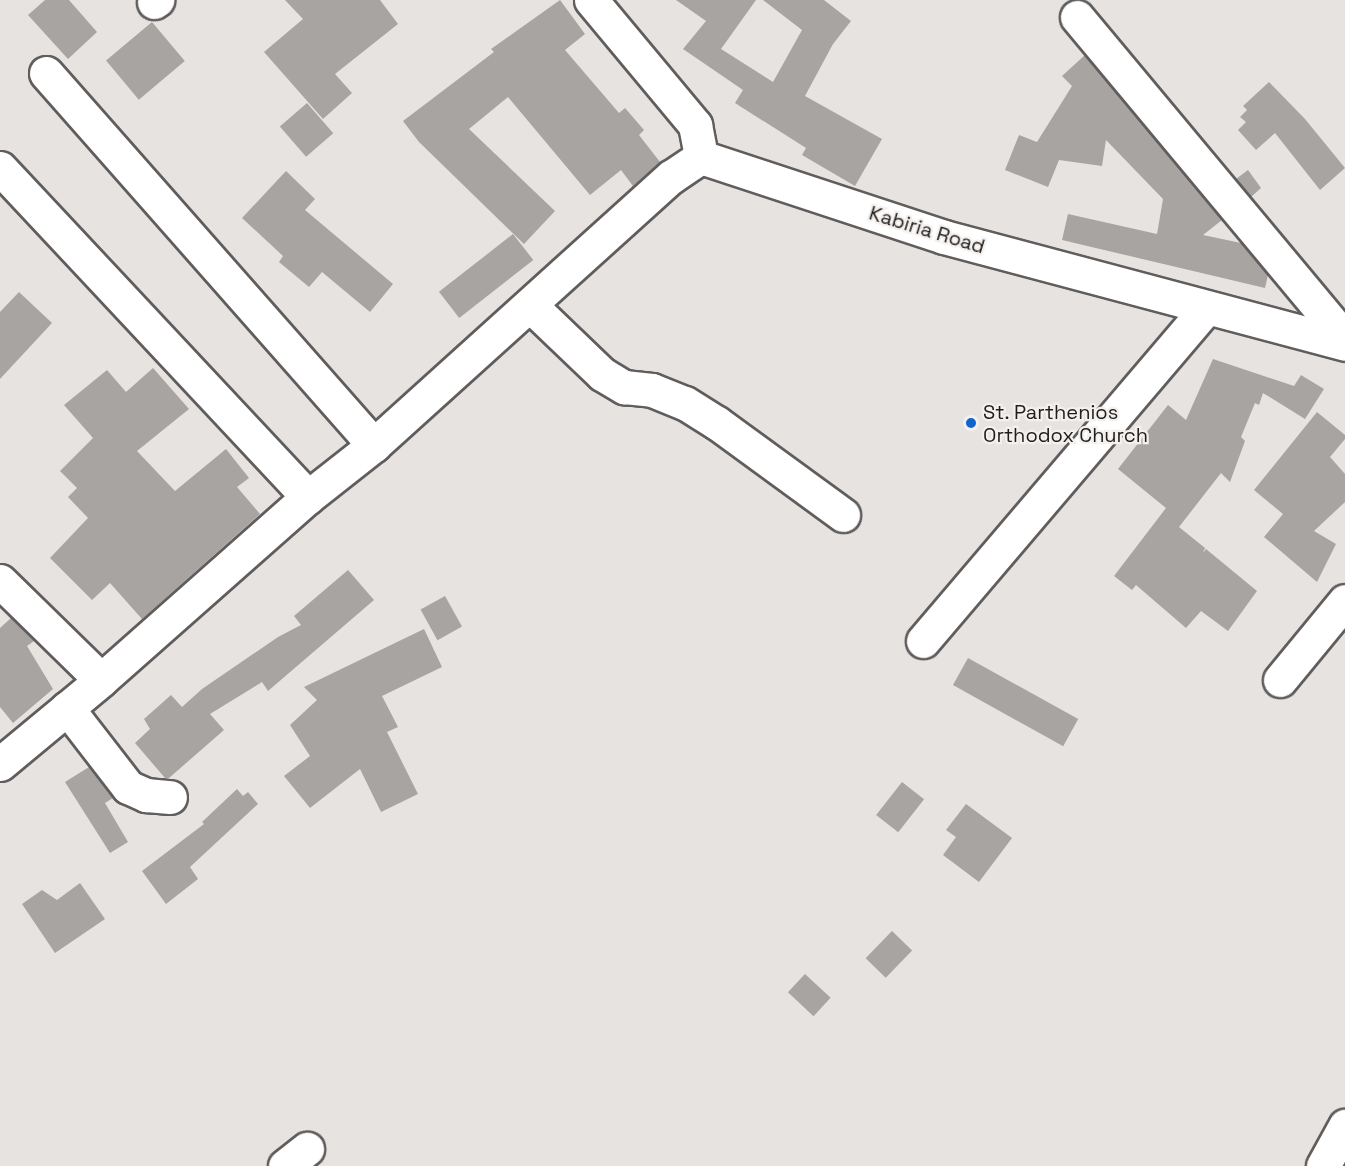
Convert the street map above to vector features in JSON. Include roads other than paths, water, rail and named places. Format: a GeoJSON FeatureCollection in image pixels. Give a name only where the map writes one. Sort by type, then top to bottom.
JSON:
{"type":"FeatureCollection","features":[{"type":"Feature","properties":{"kind":"street"},"geometry":{"type":"LineString","coordinates":[[0,764],[101,680],[308,497],[374,445],[671,177],[701,157],[695,125],[591,0]]}},
{"type":"Feature","properties":{"kind":"street"},"geometry":{"type":"LineString","coordinates":[[1077,17],[1345,339]]}},
{"type":"Feature","properties":{"kind":"street"},"geometry":{"type":"LineString","coordinates":[[46,73],[374,445]]}},
{"type":"Feature","properties":{"kind":"street","name":"Kabiria Road"},"geometry":{"type":"LineString","coordinates":[[701,157],[944,237],[1206,309],[1345,344]]}},
{"type":"Feature","properties":{"kind":"street"},"geometry":{"type":"LineString","coordinates":[[0,168],[308,497]]}},
{"type":"Feature","properties":{"kind":"street"},"geometry":{"type":"LineString","coordinates":[[530,305],[602,374],[624,387],[652,390],[685,403],[717,423],[843,515]]}},
{"type":"Feature","properties":{"kind":"street"},"geometry":{"type":"LineString","coordinates":[[923,642],[1206,309]]}},
{"type":"Feature","properties":{"kind":"street"},"geometry":{"type":"LineString","coordinates":[[0,581],[101,680]]}},
{"type":"Feature","properties":{"kind":"street"},"geometry":{"type":"LineString","coordinates":[[1281,680],[1345,601]]}},
{"type":"Feature","properties":{"kind":"street"},"geometry":{"type":"LineString","coordinates":[[67,708],[128,788],[146,795],[170,797]]}},
{"type":"Feature","properties":{"kind":"street"},"geometry":{"type":"LineString","coordinates":[[1323,1166],[1345,1126]]}},
{"type":"Feature","properties":{"kind":"place","name":"St. Parthenios Orthodox Church"},"geometry":{"type":"Point","coordinates":[971,423]}}]}
